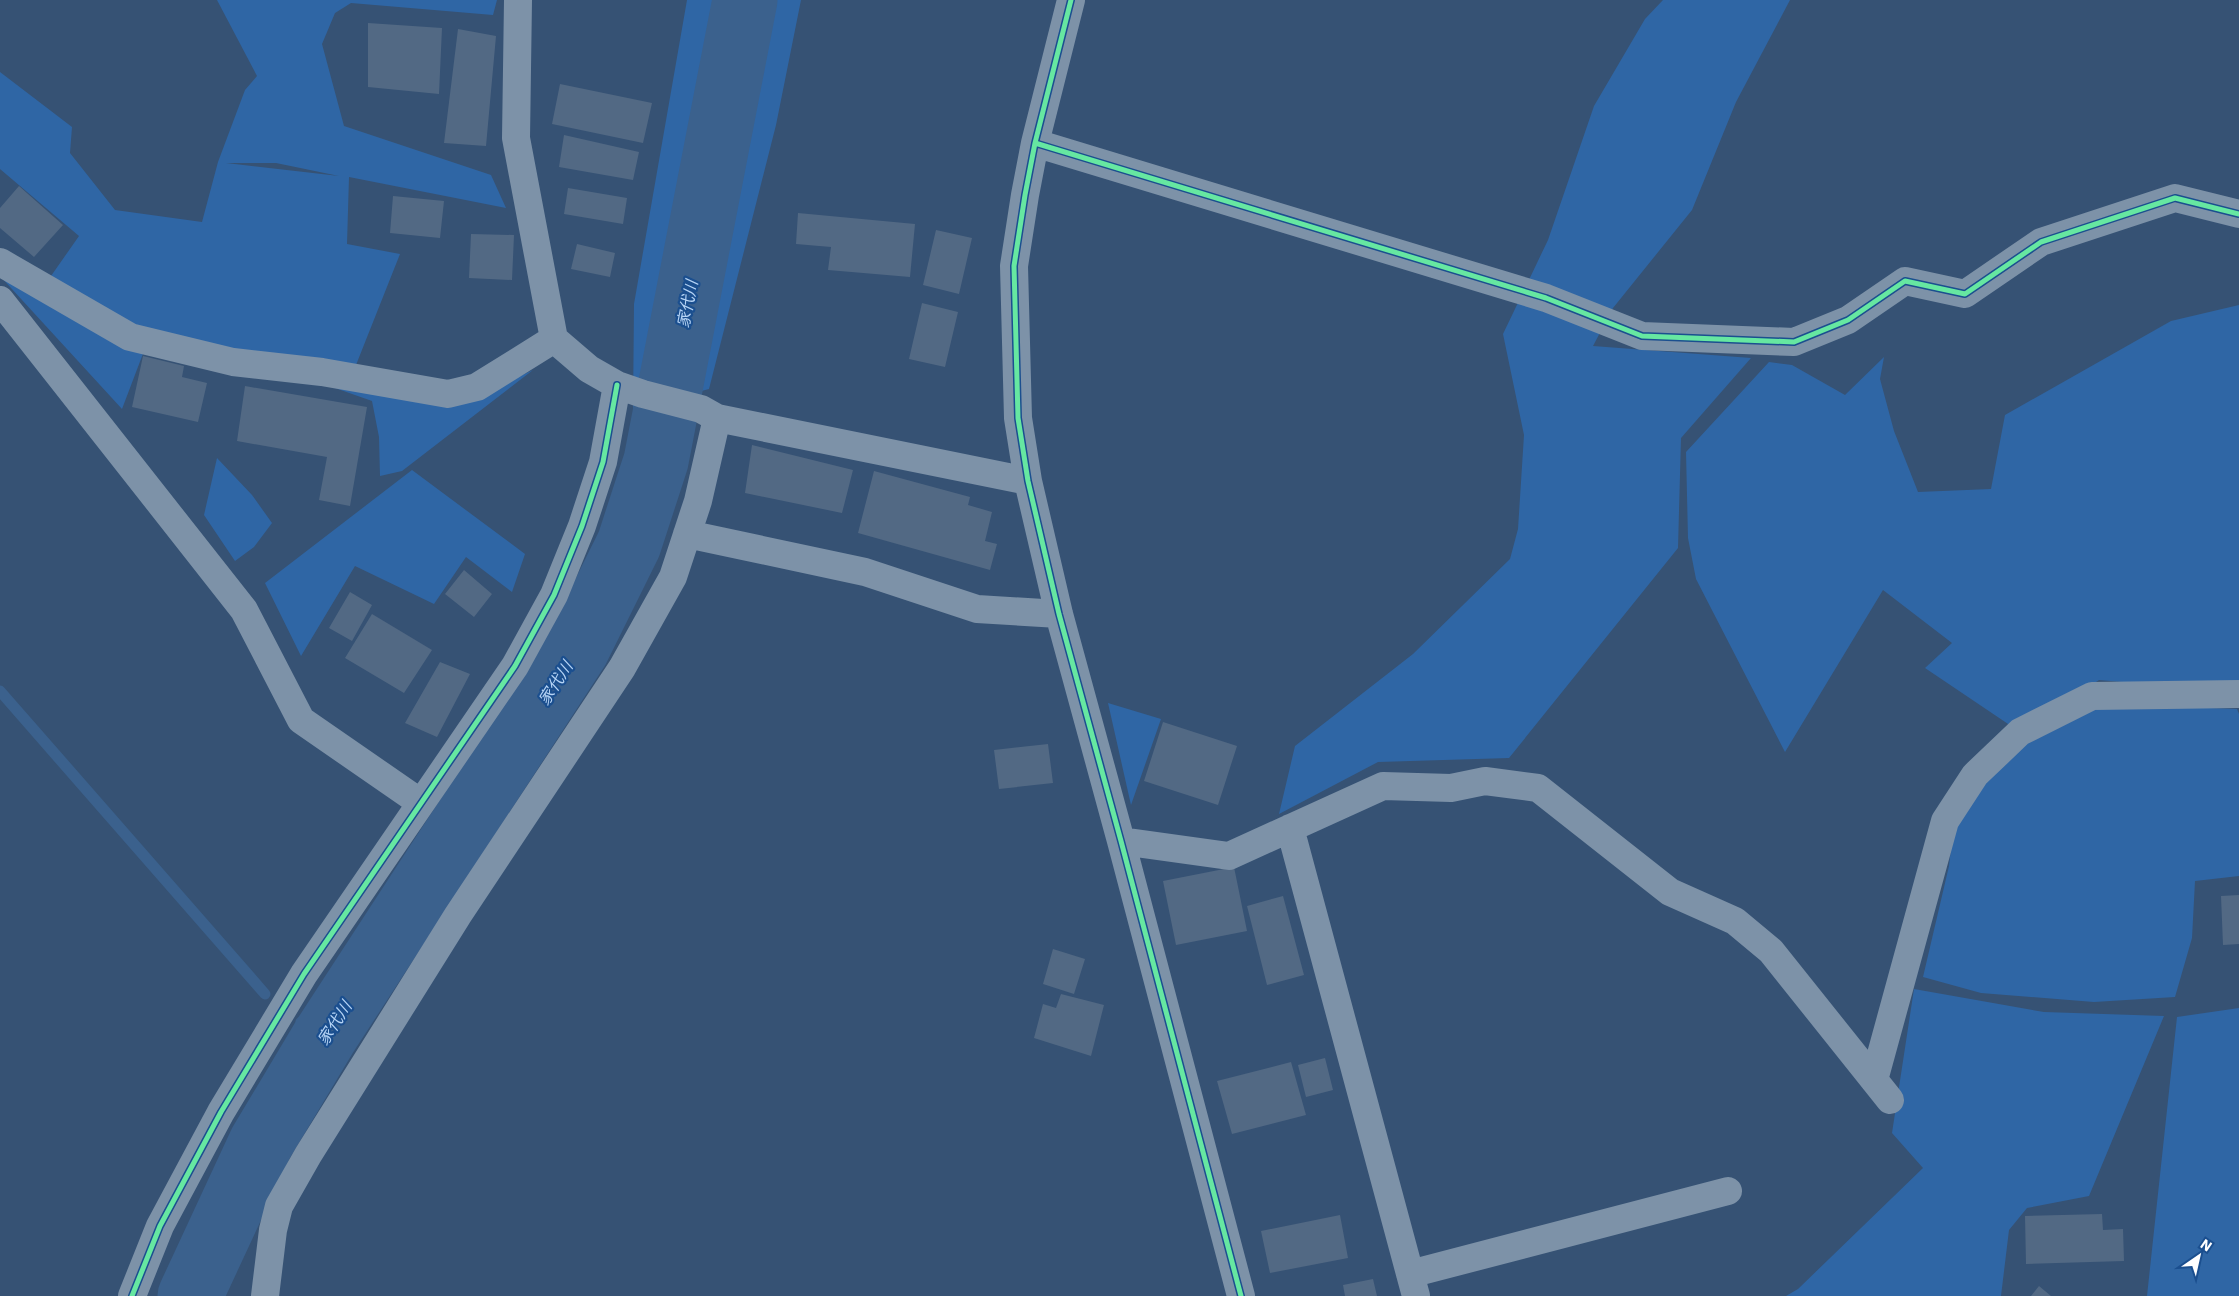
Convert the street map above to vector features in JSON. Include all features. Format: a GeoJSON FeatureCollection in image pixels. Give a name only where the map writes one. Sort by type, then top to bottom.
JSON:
{"type":"FeatureCollection","features":[{"type":"Feature","properties":{"kind":"street"},"geometry":{"type":"LineString","coordinates":[[518,0],[516,138],[554,338],[589,370],[617,386],[709,413],[1028,481]]}},
{"type":"Feature","properties":{"kind":"street"},"geometry":{"type":"LineString","coordinates":[[1071,0],[1035,143],[1024,195],[1014,266],[1018,418],[1028,481],[1059,614],[1122,841],[1241,1296]]}},
{"type":"Feature","properties":{"kind":"street"},"geometry":{"type":"LineString","coordinates":[[1035,143],[1546,298],[1642,336],[1794,342],[1848,320],[1905,281],[1965,294],[2041,242],[2175,198],[2239,214]]}},
{"type":"Feature","properties":{"kind":"street"},"geometry":{"type":"LineString","coordinates":[[0,262],[130,337],[233,362],[322,372],[448,394],[477,387],[554,338]]}},
{"type":"Feature","properties":{"kind":"street"},"geometry":{"type":"LineString","coordinates":[[0,300],[244,610],[302,720],[421,803]]}},
{"type":"Feature","properties":{"kind":"street"},"geometry":{"type":"LineString","coordinates":[[132,1296],[160,1226],[221,1112],[304,974],[515,666],[554,595],[582,526],[603,462],[617,386]]}},
{"type":"Feature","properties":{"kind":"street"},"geometry":{"type":"LineString","coordinates":[[264,1296],[273,1230],[279,1206],[308,1155],[458,915],[622,668],[673,578],[698,501],[709,413]]}},
{"type":"Feature","properties":{"kind":"street"},"geometry":{"type":"LineString","coordinates":[[687,534],[865,572],[977,609],[1059,614]]}},
{"type":"Feature","properties":{"kind":"street"},"geometry":{"type":"LineString","coordinates":[[1122,841],[1229,856],[1383,786],[1451,788],[1485,781],[1538,788],[1670,892],[1735,921],[1771,951],[1882,1090],[1945,821],[1976,775],[2020,732],[2092,696],[2239,694]]}},
{"type":"Feature","properties":{"kind":"street"},"geometry":{"type":"LineString","coordinates":[[1290,828],[1413,1285],[1728,1192]]}},
{"type":"Feature","properties":{"kind":"shaded area"},"geometry":{"type":"Polygon","coordinates":[[[217,0],[497,0],[493,15],[351,3],[335,13],[322,44],[344,126],[491,175],[506,208],[349,177],[347,244],[400,254],[356,365],[233,352],[151,336],[51,276],[79,236],[0,169],[0,72],[72,127],[70,153],[115,210],[202,222],[218,162],[245,90],[257,76],[217,0]],[[226,163],[339,176],[276,163],[226,163]]]}},
{"type":"Feature","properties":{"kind":"shaded area"},"geometry":{"type":"Polygon","coordinates":[[[687,0],[801,0],[776,125],[709,389],[633,409],[634,304],[687,0]]]}},
{"type":"Feature","properties":{"kind":"shaded area"},"geometry":{"type":"Polygon","coordinates":[[[1663,0],[1790,0],[1736,102],[1692,210],[1613,308],[1593,346],[1751,358],[1681,438],[1678,548],[1509,758],[1378,762],[1279,814],[1295,746],[1413,654],[1510,559],[1518,529],[1524,435],[1503,334],[1548,240],[1594,106],[1645,19],[1663,0]]]}},
{"type":"Feature","properties":{"kind":"shaded area"},"geometry":{"type":"Polygon","coordinates":[[[0,276],[144,351],[122,409],[0,276]]]}},
{"type":"Feature","properties":{"kind":"shaded area"},"geometry":{"type":"Polygon","coordinates":[[[2239,305],[2239,692],[2099,680],[2020,732],[1925,668],[1952,643],[1883,590],[1785,752],[1696,579],[1688,538],[1686,452],[1769,362],[1792,365],[1845,395],[1884,357],[1880,379],[1894,431],[1918,492],[1991,489],[2005,415],[2171,321],[2239,305]]]}},
{"type":"Feature","properties":{"kind":"shaded area"},"geometry":{"type":"Polygon","coordinates":[[[533,370],[402,471],[380,476],[379,437],[372,401],[318,382],[466,401],[533,370]]]}},
{"type":"Feature","properties":{"kind":"shaded area"},"geometry":{"type":"Polygon","coordinates":[[[217,458],[252,495],[272,523],[254,547],[235,561],[204,515],[217,458]]]}},
{"type":"Feature","properties":{"kind":"shaded area"},"geometry":{"type":"Polygon","coordinates":[[[412,470],[525,554],[512,592],[466,557],[434,604],[355,566],[301,656],[265,583],[412,470]]]}},
{"type":"Feature","properties":{"kind":"shaded area"},"geometry":{"type":"Polygon","coordinates":[[[1108,703],[1161,719],[1131,805],[1108,703]]]}},
{"type":"Feature","properties":{"kind":"shaded area"},"geometry":{"type":"Polygon","coordinates":[[[2099,704],[2237,709],[2239,714],[2239,876],[2195,881],[2192,938],[2175,997],[2094,1002],[1981,993],[1923,977],[1949,866],[1956,804],[2023,740],[2099,704]]]}},
{"type":"Feature","properties":{"kind":"shaded area"},"geometry":{"type":"Polygon","coordinates":[[[1914,989],[2044,1012],[2164,1016],[2089,1196],[2027,1208],[2009,1230],[2001,1296],[1786,1296],[1798,1289],[1923,1168],[1892,1133],[1914,989]]]}},
{"type":"Feature","properties":{"kind":"shaded area"},"geometry":{"type":"Polygon","coordinates":[[[2239,1008],[2239,1296],[2147,1296],[2177,1017],[2239,1008]]]}},
{"type":"Feature","properties":{"kind":"building"},"geometry":{"type":"Polygon","coordinates":[[[368,23],[442,28],[439,94],[368,87],[368,23]]]}},
{"type":"Feature","properties":{"kind":"building"},"geometry":{"type":"Polygon","coordinates":[[[458,29],[496,36],[486,146],[444,143],[458,29]]]}},
{"type":"Feature","properties":{"kind":"building"},"geometry":{"type":"Polygon","coordinates":[[[560,84],[652,103],[643,143],[552,124],[560,84]]]}},
{"type":"Feature","properties":{"kind":"building"},"geometry":{"type":"Polygon","coordinates":[[[564,135],[639,152],[633,180],[559,167],[564,135]]]}},
{"type":"Feature","properties":{"kind":"building"},"geometry":{"type":"Polygon","coordinates":[[[19,186],[63,225],[34,257],[0,228],[0,208],[19,186]]]}},
{"type":"Feature","properties":{"kind":"building"},"geometry":{"type":"Polygon","coordinates":[[[568,188],[627,198],[623,224],[564,214],[568,188]]]}},
{"type":"Feature","properties":{"kind":"building"},"geometry":{"type":"Polygon","coordinates":[[[393,196],[444,201],[440,238],[390,233],[393,196]]]}},
{"type":"Feature","properties":{"kind":"building"},"geometry":{"type":"Polygon","coordinates":[[[798,213],[915,224],[910,277],[828,270],[831,247],[796,244],[798,213]]]}},
{"type":"Feature","properties":{"kind":"building"},"geometry":{"type":"Polygon","coordinates":[[[936,230],[972,238],[959,294],[923,285],[936,230]]]}},
{"type":"Feature","properties":{"kind":"building"},"geometry":{"type":"Polygon","coordinates":[[[471,234],[514,235],[512,280],[469,278],[471,234]]]}},
{"type":"Feature","properties":{"kind":"building"},"geometry":{"type":"Polygon","coordinates":[[[577,244],[615,253],[610,277],[571,269],[577,244]]]}},
{"type":"Feature","properties":{"kind":"building"},"geometry":{"type":"Polygon","coordinates":[[[922,303],[958,312],[945,367],[909,359],[922,303]]]}},
{"type":"Feature","properties":{"kind":"building"},"geometry":{"type":"Polygon","coordinates":[[[143,356],[184,366],[182,377],[207,383],[198,422],[132,407],[143,356]]]}},
{"type":"Feature","properties":{"kind":"building"},"geometry":{"type":"Polygon","coordinates":[[[245,386],[367,407],[350,506],[319,500],[327,457],[237,441],[245,386]]]}},
{"type":"Feature","properties":{"kind":"building"},"geometry":{"type":"Polygon","coordinates":[[[752,445],[853,470],[842,513],[745,493],[752,445]]]}},
{"type":"Feature","properties":{"kind":"building"},"geometry":{"type":"Polygon","coordinates":[[[874,471],[970,497],[968,505],[992,512],[985,541],[997,544],[990,570],[858,533],[874,471]]]}},
{"type":"Feature","properties":{"kind":"building"},"geometry":{"type":"Polygon","coordinates":[[[464,570],[492,594],[474,617],[445,594],[464,570]]]}},
{"type":"Feature","properties":{"kind":"building"},"geometry":{"type":"Polygon","coordinates":[[[350,592],[372,605],[352,641],[329,628],[350,592]]]}},
{"type":"Feature","properties":{"kind":"building"},"geometry":{"type":"Polygon","coordinates":[[[372,614],[432,650],[404,693],[345,658],[372,614]]]}},
{"type":"Feature","properties":{"kind":"building"},"geometry":{"type":"Polygon","coordinates":[[[440,662],[470,674],[437,737],[405,723],[440,662]]]}},
{"type":"Feature","properties":{"kind":"building"},"geometry":{"type":"Polygon","coordinates":[[[1163,722],[1237,746],[1218,805],[1144,781],[1163,722]]]}},
{"type":"Feature","properties":{"kind":"building"},"geometry":{"type":"Polygon","coordinates":[[[1048,744],[1053,783],[999,789],[994,750],[1048,744]]]}},
{"type":"Feature","properties":{"kind":"building"},"geometry":{"type":"Polygon","coordinates":[[[1234,867],[1247,931],[1176,945],[1163,881],[1234,867]]]}},
{"type":"Feature","properties":{"kind":"building"},"geometry":{"type":"Polygon","coordinates":[[[2239,895],[2239,944],[2223,945],[2221,896],[2239,895]]]}},
{"type":"Feature","properties":{"kind":"building"},"geometry":{"type":"Polygon","coordinates":[[[1283,896],[1304,975],[1267,985],[1247,906],[1283,896]]]}},
{"type":"Feature","properties":{"kind":"building"},"geometry":{"type":"Polygon","coordinates":[[[1053,949],[1085,959],[1074,994],[1043,984],[1053,949]]]}},
{"type":"Feature","properties":{"kind":"building"},"geometry":{"type":"Polygon","coordinates":[[[1061,994],[1104,1005],[1091,1056],[1034,1038],[1043,1004],[1056,1008],[1061,994]]]}},
{"type":"Feature","properties":{"kind":"building"},"geometry":{"type":"Polygon","coordinates":[[[1325,1058],[1333,1090],[1306,1097],[1298,1065],[1325,1058]]]}},
{"type":"Feature","properties":{"kind":"building"},"geometry":{"type":"Polygon","coordinates":[[[1291,1062],[1306,1115],[1232,1134],[1217,1081],[1291,1062]]]}},
{"type":"Feature","properties":{"kind":"building"},"geometry":{"type":"Polygon","coordinates":[[[2102,1214],[2103,1230],[2123,1229],[2124,1261],[2026,1264],[2025,1216],[2102,1214]]]}},
{"type":"Feature","properties":{"kind":"building"},"geometry":{"type":"Polygon","coordinates":[[[1340,1215],[1348,1258],[1270,1273],[1261,1231],[1340,1215]]]}},
{"type":"Feature","properties":{"kind":"building"},"geometry":{"type":"Polygon","coordinates":[[[1373,1279],[1377,1296],[1345,1296],[1343,1285],[1373,1279]]]}},
{"type":"Feature","properties":{"kind":"building"},"geometry":{"type":"Polygon","coordinates":[[[2039,1286],[2051,1296],[2031,1296],[2039,1286]]]}},
{"type":"Feature","properties":{"kind":"waterway","name":"家代川"},"geometry":{"type":"LineString","coordinates":[[190,1296],[261,1143],[325,1036],[577,649],[629,544],[656,461],[745,0]]}},
{"type":"Feature","properties":{"kind":"waterway"},"geometry":{"type":"LineString","coordinates":[[0,691],[265,994]]}},
{"type":"Feature","properties":{"kind":"waterway"},"geometry":{"type":"LineString","coordinates":[[301,1022],[325,1036]]}},
{"type":"Feature","properties":{"kind":"cycle path"},"geometry":{"type":"LineString","coordinates":[[1071,0],[1035,143],[1014,266],[1018,418],[1028,481],[1059,614],[1241,1296]]}},
{"type":"Feature","properties":{"kind":"cycle path"},"geometry":{"type":"LineString","coordinates":[[1035,143],[1546,298],[1642,336],[1794,342],[1848,320],[1905,281],[1965,294],[2041,242],[2175,198],[2239,214]]}},
{"type":"Feature","properties":{"kind":"cycle path"},"geometry":{"type":"LineString","coordinates":[[132,1296],[160,1226],[221,1112],[304,974],[515,666],[554,595],[582,526],[603,462],[617,385]]}}]}
